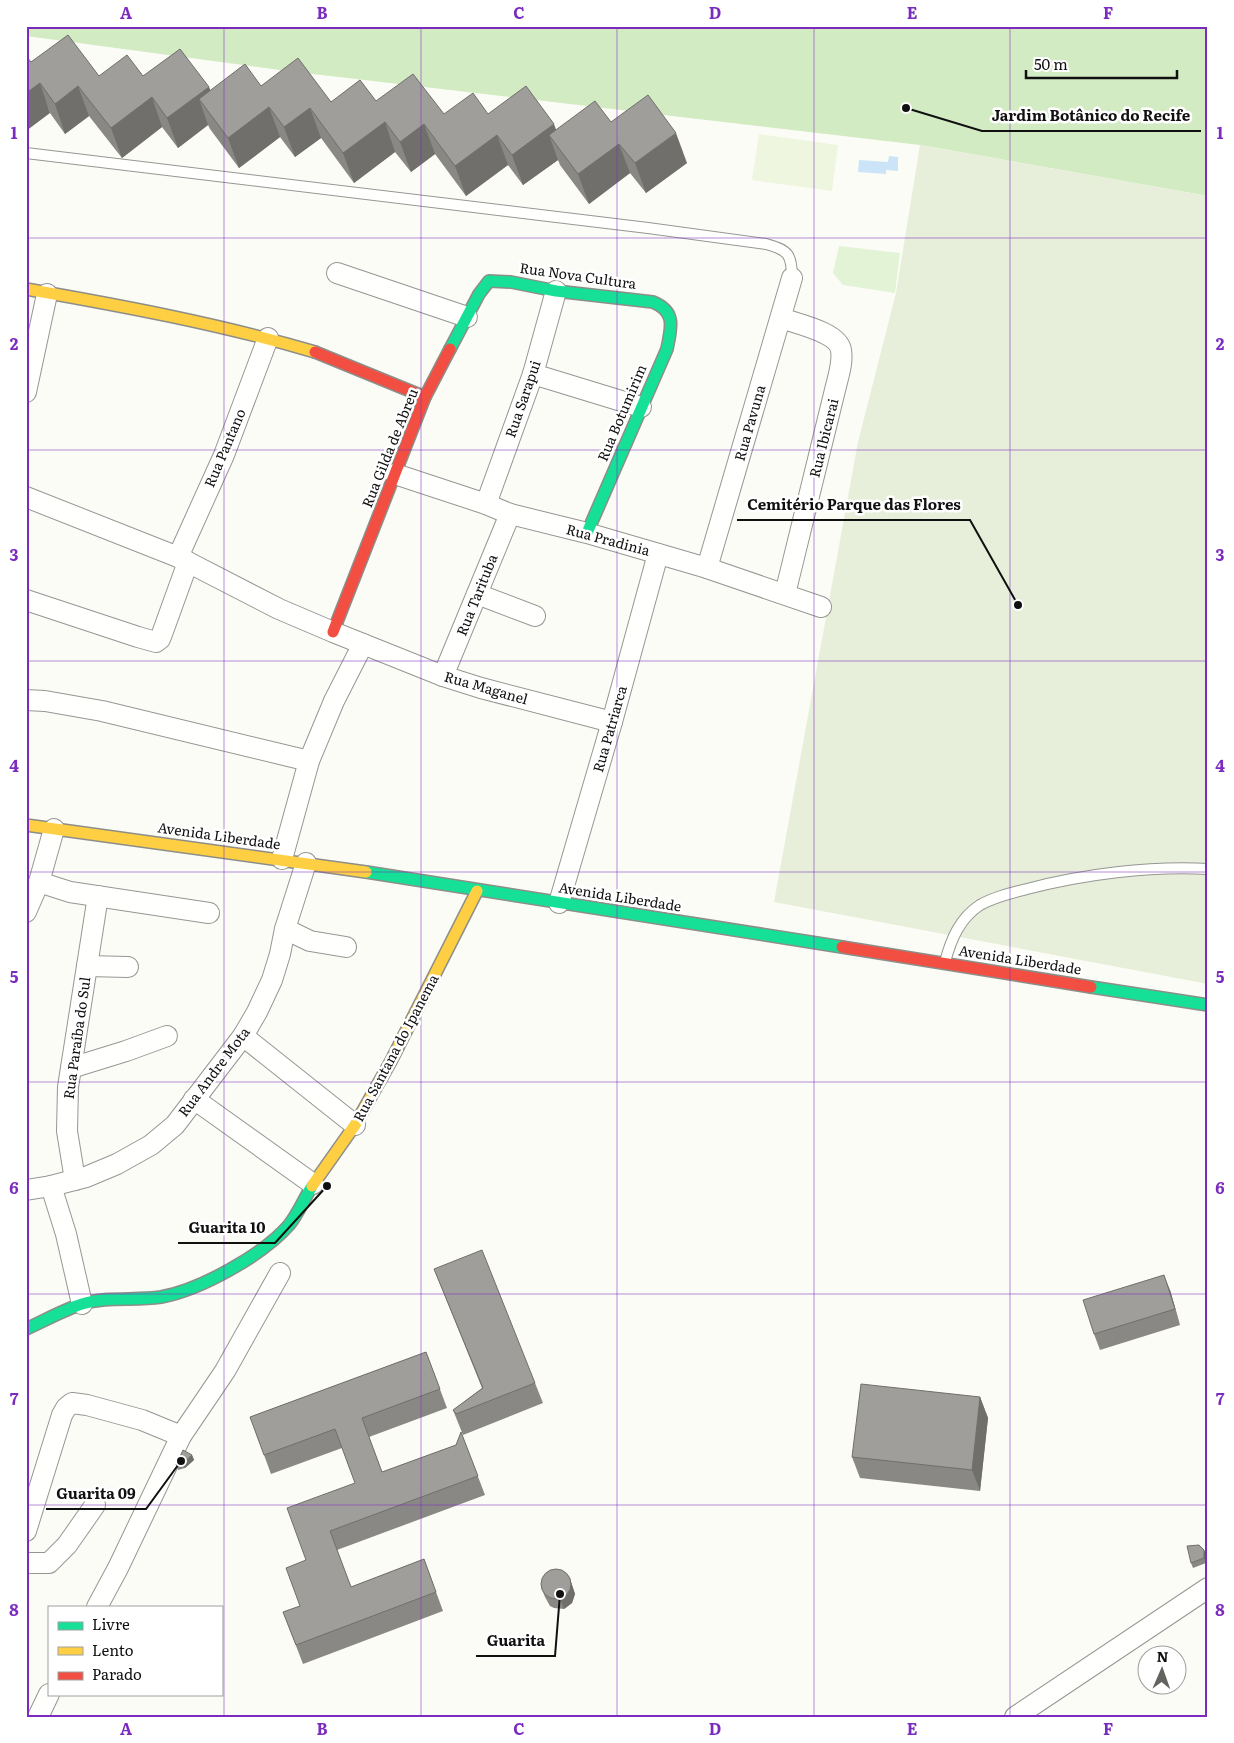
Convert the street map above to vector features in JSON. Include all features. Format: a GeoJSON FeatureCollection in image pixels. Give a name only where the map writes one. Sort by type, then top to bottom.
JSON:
{"type":"FeatureCollection","features":[{"type":"Feature","properties":{"kind":"street"},"geometry":{"type":"LineString","coordinates":[[336,273],[467,317]]}},
{"type":"Feature","properties":{"kind":"street","name":"Rua Pavuna"},"geometry":{"type":"LineString","coordinates":[[707,568],[792,278]]}},
{"type":"Feature","properties":{"kind":"street","name":"Rua Gilda de Abreu"},"geometry":{"type":"LineString","coordinates":[[333,632],[425,397],[479,294],[489,281]]}},
{"type":"Feature","properties":{"kind":"street","name":"Rua Nova Cultura"},"geometry":{"type":"LineString","coordinates":[[489,281],[511,282],[556,291],[635,299],[663,305]]}},
{"type":"Feature","properties":{"kind":"street"},"geometry":{"type":"LineString","coordinates":[[26,290],[140,309],[268,338],[325,355],[425,397]]}},
{"type":"Feature","properties":{"kind":"street","name":"Rua Sarapui"},"geometry":{"type":"LineString","coordinates":[[486,504],[532,374],[556,291]]}},
{"type":"Feature","properties":{"kind":"street"},"geometry":{"type":"LineString","coordinates":[[26,392],[47,294]]}},
{"type":"Feature","properties":{"kind":"street","name":"Rua Botumirim"},"geometry":{"type":"LineString","coordinates":[[587,532],[667,348],[672,327],[671,315],[663,305]]}},
{"type":"Feature","properties":{"kind":"street","name":"Rua Ibicarai"},"geometry":{"type":"LineString","coordinates":[[781,318],[829,335],[837,340],[841,349],[841,363],[785,594]]}},
{"type":"Feature","properties":{"kind":"street","name":"Rua Pantano"},"geometry":{"type":"LineString","coordinates":[[26,600],[138,637],[156,642],[160,640],[183,559],[268,338]]}},
{"type":"Feature","properties":{"kind":"street"},"geometry":{"type":"LineString","coordinates":[[532,374],[642,407]]}},
{"type":"Feature","properties":{"kind":"street","name":"Rua Pradinia"},"geometry":{"type":"LineString","coordinates":[[395,474],[486,504],[510,514],[587,532],[707,568],[821,607]]}},
{"type":"Feature","properties":{"kind":"street","name":"Rua Maganel"},"geometry":{"type":"LineString","coordinates":[[26,497],[183,559],[279,608],[443,676],[480,688],[612,722]]}},
{"type":"Feature","properties":{"kind":"street","name":"Rua Tarituba"},"geometry":{"type":"LineString","coordinates":[[443,676],[510,514]]}},
{"type":"Feature","properties":{"kind":"street","name":"Rua Patriarca"},"geometry":{"type":"LineString","coordinates":[[559,902],[612,722],[658,554]]}},
{"type":"Feature","properties":{"kind":"street"},"geometry":{"type":"LineString","coordinates":[[478,594],[536,616]]}},
{"type":"Feature","properties":{"kind":"street"},"geometry":{"type":"LineString","coordinates":[[282,859],[310,761],[334,701],[363,644]]}},
{"type":"Feature","properties":{"kind":"street"},"geometry":{"type":"LineString","coordinates":[[26,700],[102,711],[310,761]]}},
{"type":"Feature","properties":{"kind":"street","name":"Avenida Liberdade"},"geometry":{"type":"LineString","coordinates":[[26,825],[282,859],[1208,1005]]}},
{"type":"Feature","properties":{"kind":"street"},"geometry":{"type":"LineString","coordinates":[[26,912],[39,882],[54,829]]}},
{"type":"Feature","properties":{"kind":"street","name":"Rua Andre Mota"},"geometry":{"type":"LineString","coordinates":[[26,1190],[75,1180],[117,1164],[151,1145],[175,1125],[243,1036],[257,1012],[272,980],[285,929],[306,863]]}},
{"type":"Feature","properties":{"kind":"street"},"geometry":{"type":"LineString","coordinates":[[39,882],[70,892],[209,913]]}},
{"type":"Feature","properties":{"kind":"street","name":"Rua Santana do Ipanema"},"geometry":{"type":"LineString","coordinates":[[26,1329],[82,1304],[160,1297],[183,1292],[227,1271],[260,1251],[289,1225],[313,1184],[355,1125],[391,1061],[477,891]]}},
{"type":"Feature","properties":{"kind":"street","name":"Rua Paraíba do Sul"},"geometry":{"type":"LineString","coordinates":[[75,1180],[67,1131],[68,1087],[98,896]]}},
{"type":"Feature","properties":{"kind":"street"},"geometry":{"type":"LineString","coordinates":[[285,929],[310,941],[346,947]]}},
{"type":"Feature","properties":{"kind":"street"},"geometry":{"type":"LineString","coordinates":[[87,966],[128,968]]}},
{"type":"Feature","properties":{"kind":"street"},"geometry":{"type":"LineString","coordinates":[[71,1068],[126,1052],[167,1036]]}},
{"type":"Feature","properties":{"kind":"street"},"geometry":{"type":"LineString","coordinates":[[243,1036],[355,1125]]}},
{"type":"Feature","properties":{"kind":"street"},"geometry":{"type":"LineString","coordinates":[[194,1099],[313,1184]]}},
{"type":"Feature","properties":{"kind":"street"},"geometry":{"type":"LineString","coordinates":[[51,1186],[66,1234],[82,1304]]}},
{"type":"Feature","properties":{"kind":"street"},"geometry":{"type":"LineString","coordinates":[[98,1606],[182,1436],[225,1371],[280,1273]]}},
{"type":"Feature","properties":{"kind":"street"},"geometry":{"type":"LineString","coordinates":[[26,1531],[62,1416],[66,1408],[72,1403],[87,1405],[142,1420],[182,1436]]}},
{"type":"Feature","properties":{"kind":"street"},"geometry":{"type":"LineString","coordinates":[[26,1563],[49,1563],[67,1545],[95,1505]]}},
{"type":"Feature","properties":{"kind":"street"},"geometry":{"type":"LineString","coordinates":[[1015,1717],[1208,1588]]}},
{"type":"Feature","properties":{"kind":"street"},"geometry":{"type":"LineString","coordinates":[[38,1717],[48,1696]]}},
{"type":"Feature","properties":{"kind":"lane"},"geometry":{"type":"LineString","coordinates":[[26,153],[766,244],[777,247],[789,255],[792,262],[792,278]]}},
{"type":"Feature","properties":{"kind":"lane"},"geometry":{"type":"LineString","coordinates":[[944,962],[950,942],[962,922],[980,906],[1004,895],[1048,884],[1113,873],[1190,868],[1208,869]]}},
{"type":"Feature","properties":{"kind":"green space"},"geometry":{"type":"Polygon","coordinates":[[[26,26],[1208,26],[1208,196],[920,145],[287,71],[26,36],[26,26]]]}},
{"type":"Feature","properties":{"kind":"green space"},"geometry":{"type":"Polygon","coordinates":[[[759,134],[838,145],[832,191],[752,180],[759,134]]]}},
{"type":"Feature","properties":{"kind":"green space"},"geometry":{"type":"Polygon","coordinates":[[[920,145],[1208,196],[1208,984],[774,902],[858,442],[896,293],[920,145]]]}},
{"type":"Feature","properties":{"kind":"green space"},"geometry":{"type":"Polygon","coordinates":[[[839,246],[900,253],[895,293],[843,285],[833,273],[839,246]]]}},
{"type":"Feature","properties":{"kind":"water"},"geometry":{"type":"Polygon","coordinates":[[[889,156],[898,157],[898,171],[886,170],[886,174],[858,172],[859,160],[888,162],[889,156]]]}},
{"type":"Feature","properties":{"kind":"building"},"geometry":{"type":"Polygon","coordinates":[[[68,35],[99,76],[127,55],[143,76],[180,49],[209,87],[167,118],[152,97],[111,128],[78,86],[55,104],[40,83],[26,93],[26,56],[31,62],[68,35]]]}},
{"type":"Feature","properties":{"kind":"building"},"geometry":{"type":"Polygon","coordinates":[[[298,58],[331,102],[360,80],[376,101],[413,74],[444,114],[473,93],[488,114],[526,86],[554,124],[512,155],[497,135],[455,166],[424,124],[400,142],[385,122],[343,153],[310,108],[284,127],[269,107],[228,138],[199,99],[245,64],[261,86],[298,58]]]}},
{"type":"Feature","properties":{"kind":"building"},"geometry":{"type":"Polygon","coordinates":[[[648,95],[676,133],[635,163],[619,144],[578,174],[549,135],[595,101],[611,122],[648,95]]]}},
{"type":"Feature","properties":{"kind":"building"},"geometry":{"type":"Polygon","coordinates":[[[482,1250],[535,1383],[456,1414],[453,1410],[483,1388],[434,1269],[482,1250]]]}},
{"type":"Feature","properties":{"kind":"building"},"geometry":{"type":"Polygon","coordinates":[[[1164,1275],[1175,1309],[1094,1334],[1083,1300],[1164,1275]]]}},
{"type":"Feature","properties":{"kind":"building"},"geometry":{"type":"Polygon","coordinates":[[[426,1352],[440,1389],[362,1418],[382,1472],[456,1445],[461,1432],[478,1476],[330,1531],[351,1587],[424,1559],[436,1592],[296,1645],[283,1612],[300,1606],[286,1568],[306,1560],[287,1508],[355,1483],[335,1429],[264,1455],[250,1417],[426,1352]]]}},
{"type":"Feature","properties":{"kind":"building"},"geometry":{"type":"Polygon","coordinates":[[[861,1384],[980,1397],[972,1470],[852,1457],[861,1384]]]}},
{"type":"Feature","properties":{"kind":"building"},"geometry":{"type":"Polygon","coordinates":[[[183,1450],[192,1455],[183,1463],[176,1465],[183,1450]]]}},
{"type":"Feature","properties":{"kind":"building"},"geometry":{"type":"Polygon","coordinates":[[[1199,1545],[1204,1550],[1204,1558],[1191,1563],[1187,1546],[1199,1545]]]}},
{"type":"Feature","properties":{"kind":"building"},"geometry":{"type":"Polygon","coordinates":[[[556,1569],[562,1570],[570,1578],[570,1590],[562,1598],[556,1599],[550,1598],[542,1590],[541,1584],[542,1578],[550,1570],[556,1569]]]}},
{"type":"Feature","properties":{"kind":"traffic: fast"},"geometry":{"type":"LineString","coordinates":[[450,349],[479,294],[489,281],[511,282],[556,291],[653,302],[666,311],[671,321],[667,349],[587,533]]}},
{"type":"Feature","properties":{"kind":"traffic: fast"},"geometry":{"type":"LineString","coordinates":[[366,872],[842,947]]}},
{"type":"Feature","properties":{"kind":"traffic: fast"},"geometry":{"type":"LineString","coordinates":[[1091,987],[1208,1005]]}},
{"type":"Feature","properties":{"kind":"traffic: fast"},"geometry":{"type":"LineString","coordinates":[[26,1329],[82,1304],[111,1299],[161,1297],[177,1293],[212,1279],[264,1248],[278,1236],[292,1221],[312,1186]]}},
{"type":"Feature","properties":{"kind":"traffic: slow"},"geometry":{"type":"LineString","coordinates":[[26,289],[207,324],[315,352]]}},
{"type":"Feature","properties":{"kind":"traffic: slow"},"geometry":{"type":"LineString","coordinates":[[26,825],[366,872]]}},
{"type":"Feature","properties":{"kind":"traffic: slow"},"geometry":{"type":"LineString","coordinates":[[312,1186],[355,1125],[391,1061],[477,891]]}},
{"type":"Feature","properties":{"kind":"traffic: jam"},"geometry":{"type":"LineString","coordinates":[[333,632],[425,397],[450,349]]}},
{"type":"Feature","properties":{"kind":"traffic: jam"},"geometry":{"type":"LineString","coordinates":[[315,352],[425,397]]}},
{"type":"Feature","properties":{"kind":"traffic: jam"},"geometry":{"type":"LineString","coordinates":[[842,947],[1091,987]]}},
{"type":"Feature","properties":{"kind":"place","name":"Jardim Botânico do Recife"},"geometry":{"type":"Point","coordinates":[906,108]}},
{"type":"Feature","properties":{"kind":"place","name":"Cemitério Parque das Flores"},"geometry":{"type":"Point","coordinates":[1018,605]}},
{"type":"Feature","properties":{"kind":"place","name":"Guarita 10"},"geometry":{"type":"Point","coordinates":[327,1186]}},
{"type":"Feature","properties":{"kind":"place","name":"Guarita 09"},"geometry":{"type":"Point","coordinates":[181,1461]}},
{"type":"Feature","properties":{"kind":"place","name":"Guarita"},"geometry":{"type":"Point","coordinates":[560,1594]}}]}
